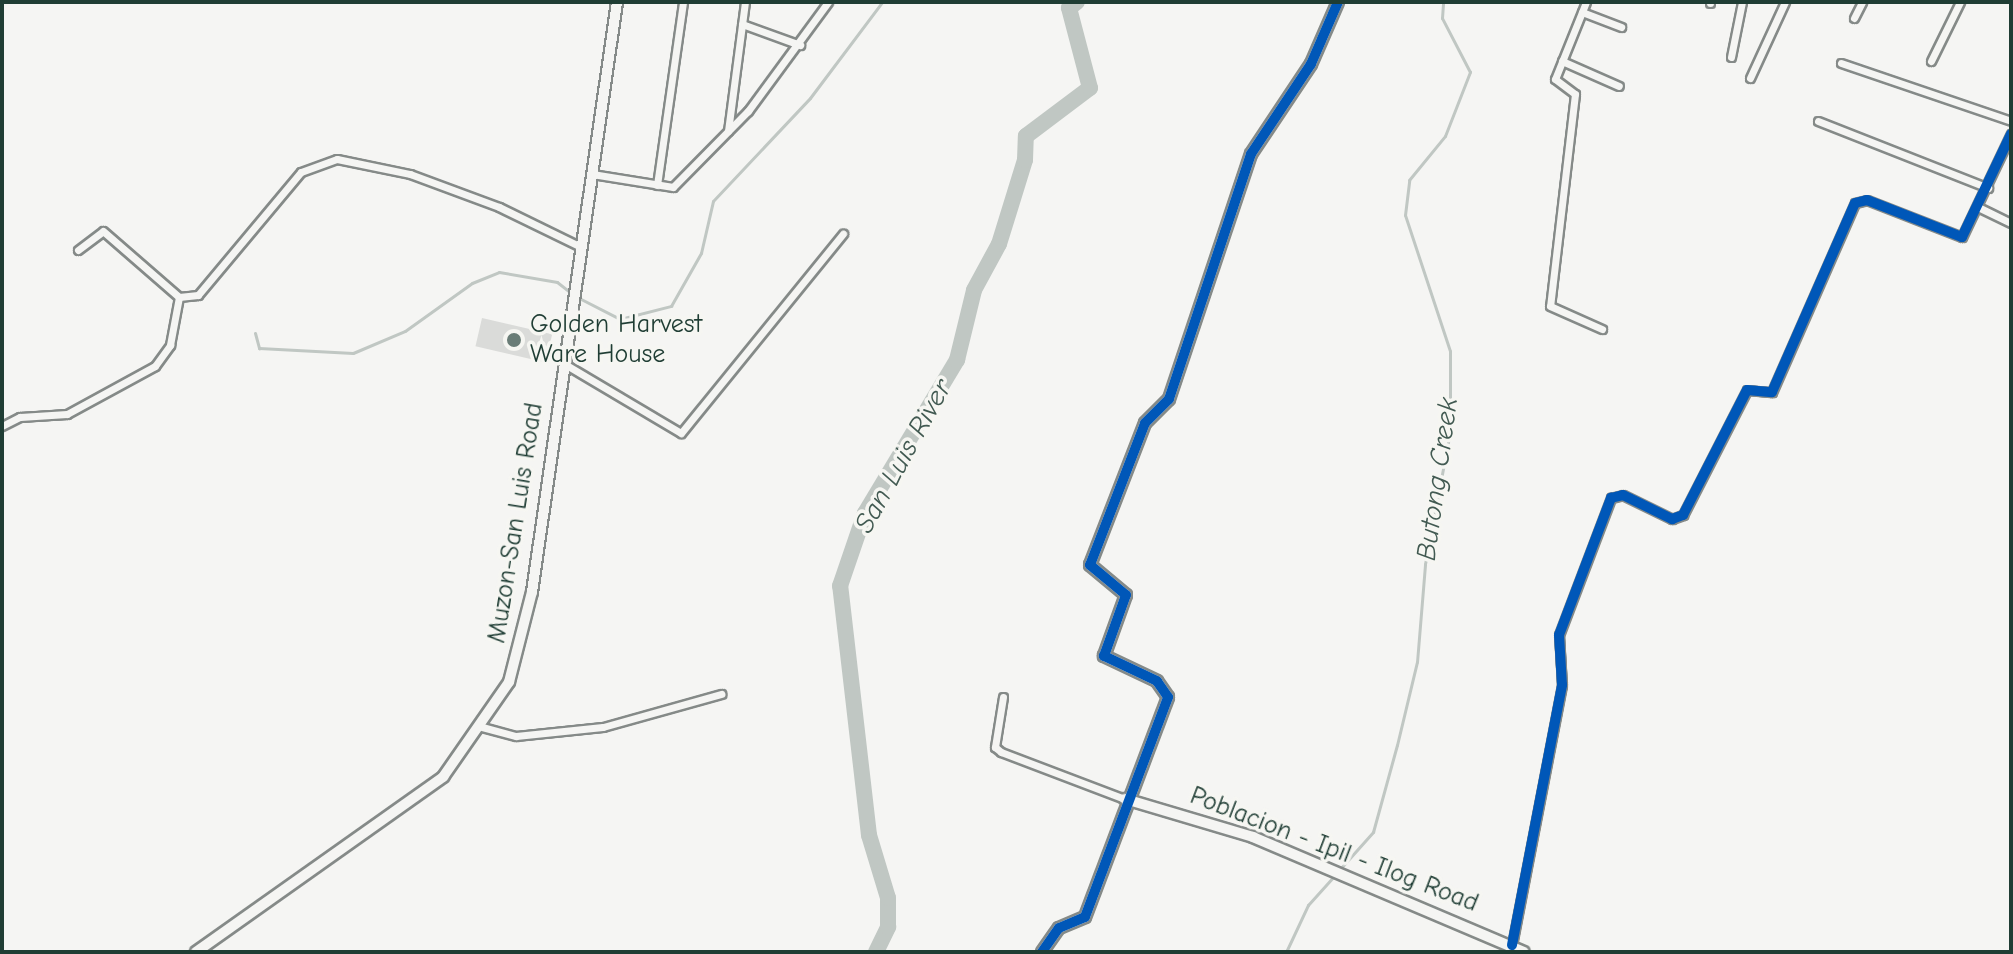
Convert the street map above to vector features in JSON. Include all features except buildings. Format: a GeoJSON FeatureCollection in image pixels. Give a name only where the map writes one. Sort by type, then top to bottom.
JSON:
{"type":"FeatureCollection","features":[{"type":"Feature","properties":{"kind":"street","name":"Muzon-San Luis Road"},"geometry":{"type":"LineString","coordinates":[[196,952],[425,791],[482,727],[509,682],[524,637],[617,2]]}},
{"type":"Feature","properties":{"kind":"street"},"geometry":{"type":"LineString","coordinates":[[657,185],[683,2]]}},
{"type":"Feature","properties":{"kind":"street"},"geometry":{"type":"LineString","coordinates":[[728,133],[745,2]]}},
{"type":"Feature","properties":{"kind":"street"},"geometry":{"type":"LineString","coordinates":[[592,174],[673,187],[748,111],[800,45],[826,2]]}},
{"type":"Feature","properties":{"kind":"street"},"geometry":{"type":"LineString","coordinates":[[1042,952],[1059,928],[1085,917],[1125,799],[1168,697],[1157,681],[1104,656],[1126,595],[1090,565],[1145,423],[1169,399],[1251,154],[1311,64],[1338,2]]}},
{"type":"Feature","properties":{"kind":"street"},"geometry":{"type":"LineString","coordinates":[[1586,2],[1555,79],[1575,94],[1550,306],[1602,329]]}},
{"type":"Feature","properties":{"kind":"street"},"geometry":{"type":"LineString","coordinates":[[1731,57],[1742,2]]}},
{"type":"Feature","properties":{"kind":"street"},"geometry":{"type":"LineString","coordinates":[[1750,78],[1785,2]]}},
{"type":"Feature","properties":{"kind":"street"},"geometry":{"type":"LineString","coordinates":[[1854,18],[1862,2]]}},
{"type":"Feature","properties":{"kind":"street"},"geometry":{"type":"LineString","coordinates":[[1931,61],[1960,2]]}},
{"type":"Feature","properties":{"kind":"street"},"geometry":{"type":"LineString","coordinates":[[1582,12],[1621,27]]}},
{"type":"Feature","properties":{"kind":"street"},"geometry":{"type":"LineString","coordinates":[[742,24],[800,45]]}},
{"type":"Feature","properties":{"kind":"street"},"geometry":{"type":"LineString","coordinates":[[1562,61],[1619,86]]}},
{"type":"Feature","properties":{"kind":"street"},"geometry":{"type":"LineString","coordinates":[[1841,63],[2011,121]]}},
{"type":"Feature","properties":{"kind":"street"},"geometry":{"type":"LineString","coordinates":[[731,109],[748,111]]}},
{"type":"Feature","properties":{"kind":"street"},"geometry":{"type":"LineString","coordinates":[[1818,121],[1988,188]]}},
{"type":"Feature","properties":{"kind":"street"},"geometry":{"type":"LineString","coordinates":[[1512,945],[1562,685],[1559,635],[1611,498],[1623,495],[1672,519],[1683,515],[1747,390],[1768,396],[1772,392],[1855,203],[1867,200],[1958,238],[1980,208],[2011,134]]}},
{"type":"Feature","properties":{"kind":"street"},"geometry":{"type":"LineString","coordinates":[[78,250],[103,231],[179,297],[198,295],[301,172],[327,161],[410,174],[526,218],[581,247]]}},
{"type":"Feature","properties":{"kind":"street"},"geometry":{"type":"LineString","coordinates":[[1980,208],[2011,223]]}},
{"type":"Feature","properties":{"kind":"street"},"geometry":{"type":"LineString","coordinates":[[563,363],[681,433],[843,234]]}},
{"type":"Feature","properties":{"kind":"street"},"geometry":{"type":"LineString","coordinates":[[2,426],[20,417],[67,414],[155,366],[170,345],[179,297]]}},
{"type":"Feature","properties":{"kind":"street"},"geometry":{"type":"LineString","coordinates":[[482,727],[516,736],[603,727],[721,694]]}},
{"type":"Feature","properties":{"kind":"street"},"geometry":{"type":"LineString","coordinates":[[1003,697],[995,747],[1001,752],[1125,799]]}},
{"type":"Feature","properties":{"kind":"street","name":"Poblacion - Ipil - Ilog Road"},"geometry":{"type":"LineString","coordinates":[[1125,799],[1180,811],[1524,952]]}},
{"type":"Feature","properties":{"kind":"waterway"},"geometry":{"type":"LineString","coordinates":[[577,297],[620,319],[671,306],[701,253],[713,201],[810,98],[882,2]]}},
{"type":"Feature","properties":{"kind":"waterway","name":"San Luis River"},"geometry":{"type":"LineString","coordinates":[[876,952],[888,927],[888,898],[869,835],[840,586],[865,513],[957,360],[974,290],[999,244],[1025,160],[1026,136],[1090,88],[1069,8],[1077,2]]}},
{"type":"Feature","properties":{"kind":"waterway","name":"Butong Creek"},"geometry":{"type":"LineString","coordinates":[[1340,869],[1373,832],[1397,745],[1417,662],[1425,564],[1450,432],[1450,351],[1405,215],[1409,180],[1445,136],[1470,72],[1442,18],[1443,2]]}},
{"type":"Feature","properties":{"kind":"waterway"},"geometry":{"type":"LineString","coordinates":[[255,333],[259,348],[353,353],[405,331],[472,283],[499,272],[557,282],[571,293]]}},
{"type":"Feature","properties":{"kind":"waterway","name":"Butong Creek"},"geometry":{"type":"LineString","coordinates":[[1286,952],[1308,905],[1335,875]]}},
{"type":"Feature","properties":{"kind":"cycle path"},"geometry":{"type":"LineString","coordinates":[[1042,952],[1059,928],[1085,917],[1168,697],[1157,681],[1104,656],[1126,595],[1090,565],[1145,423],[1169,399],[1251,154],[1311,64],[1338,2]]}},
{"type":"Feature","properties":{"kind":"cycle path"},"geometry":{"type":"LineString","coordinates":[[1512,945],[1562,685],[1559,635],[1611,498],[1623,495],[1672,519],[1683,515],[1747,390],[1772,392],[1855,203],[1867,200],[1962,237],[2011,134]]}},
{"type":"Feature","properties":{"kind":"place","name":"Golden Harvest Ware House"},"geometry":{"type":"Point","coordinates":[514,340]}}]}
